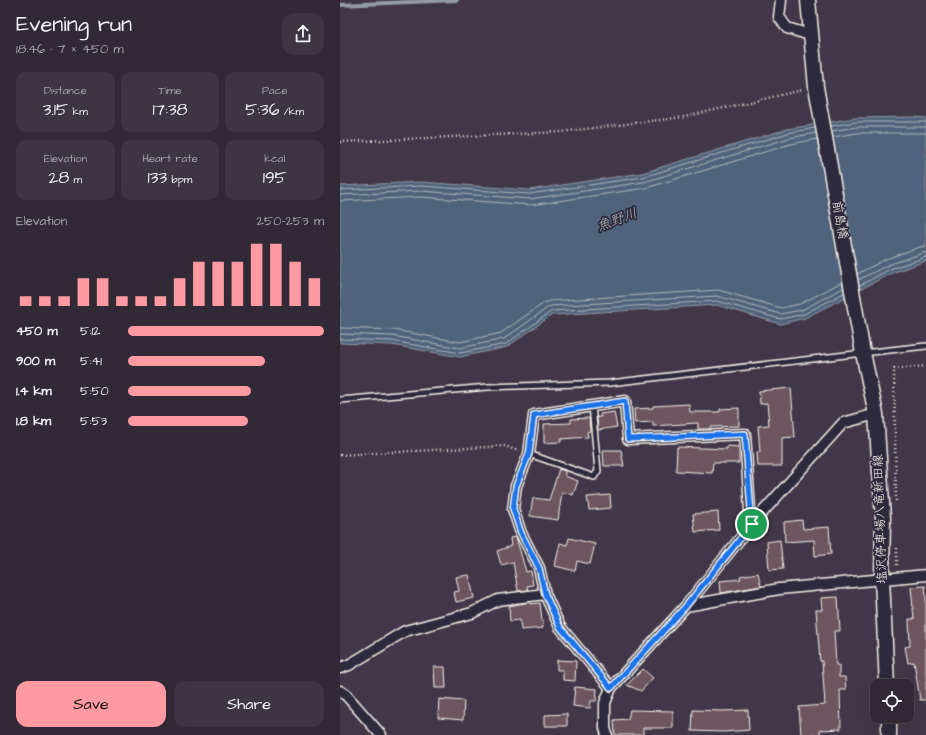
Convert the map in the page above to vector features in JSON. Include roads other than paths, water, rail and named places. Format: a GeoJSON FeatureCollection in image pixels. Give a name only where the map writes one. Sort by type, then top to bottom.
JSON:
{"type":"FeatureCollection","features":[{"type":"Feature","properties":{"kind":"main road"},"geometry":{"type":"LineString","coordinates":[[808,0],[810,35]]}},
{"type":"Feature","properties":{"kind":"main road","name":"前島橋"},"geometry":{"type":"LineString","coordinates":[[810,35],[816,87],[863,353]]}},
{"type":"Feature","properties":{"kind":"main road","name":"塩沢停車場八竜新田線"},"geometry":{"type":"LineString","coordinates":[[863,353],[876,414],[883,518],[882,578],[887,679]]}},
{"type":"Feature","properties":{"kind":"main road"},"geometry":{"type":"LineString","coordinates":[[888,723],[889,735]]}},
{"type":"Feature","properties":{"kind":"street"},"geometry":{"type":"LineString","coordinates":[[781,0],[779,17],[787,28],[810,35]]}},
{"type":"Feature","properties":{"kind":"street"},"geometry":{"type":"LineString","coordinates":[[611,688],[560,627],[545,594],[539,568],[521,533],[513,509],[516,486],[529,454],[534,415],[625,401],[628,439],[745,434],[752,524]]}},
{"type":"Feature","properties":{"kind":"street"},"geometry":{"type":"LineString","coordinates":[[607,735],[605,728],[605,703],[611,688],[686,606],[752,524],[843,423],[876,414]]}},
{"type":"Feature","properties":{"kind":"street"},"geometry":{"type":"LineString","coordinates":[[686,606],[779,589],[926,575]]}},
{"type":"Feature","properties":{"kind":"street"},"geometry":{"type":"LineString","coordinates":[[340,668],[349,665],[405,631],[472,613],[498,600],[545,594]]}},
{"type":"Feature","properties":{"kind":"street"},"geometry":{"type":"LineString","coordinates":[[340,691],[381,735]]}},
{"type":"Feature","properties":{"kind":"lane"},"geometry":{"type":"LineString","coordinates":[[340,400],[488,387],[610,383],[926,346]]}},
{"type":"Feature","properties":{"kind":"lane"},"geometry":{"type":"LineString","coordinates":[[529,454],[594,477],[598,471],[592,406]]}},
{"type":"Feature","properties":{"kind":"water","name":"魚野川"},"geometry":{"type":"Polygon","coordinates":[[[855,118],[926,118],[926,261],[892,273],[805,318],[780,324],[717,305],[552,315],[507,347],[460,357],[392,345],[340,343],[340,186],[421,182],[529,190],[642,173],[787,129],[855,118]]]}},
{"type":"Feature","properties":{"kind":"waterway"},"geometry":{"type":"LineString","coordinates":[[340,5],[457,0]]}}]}
